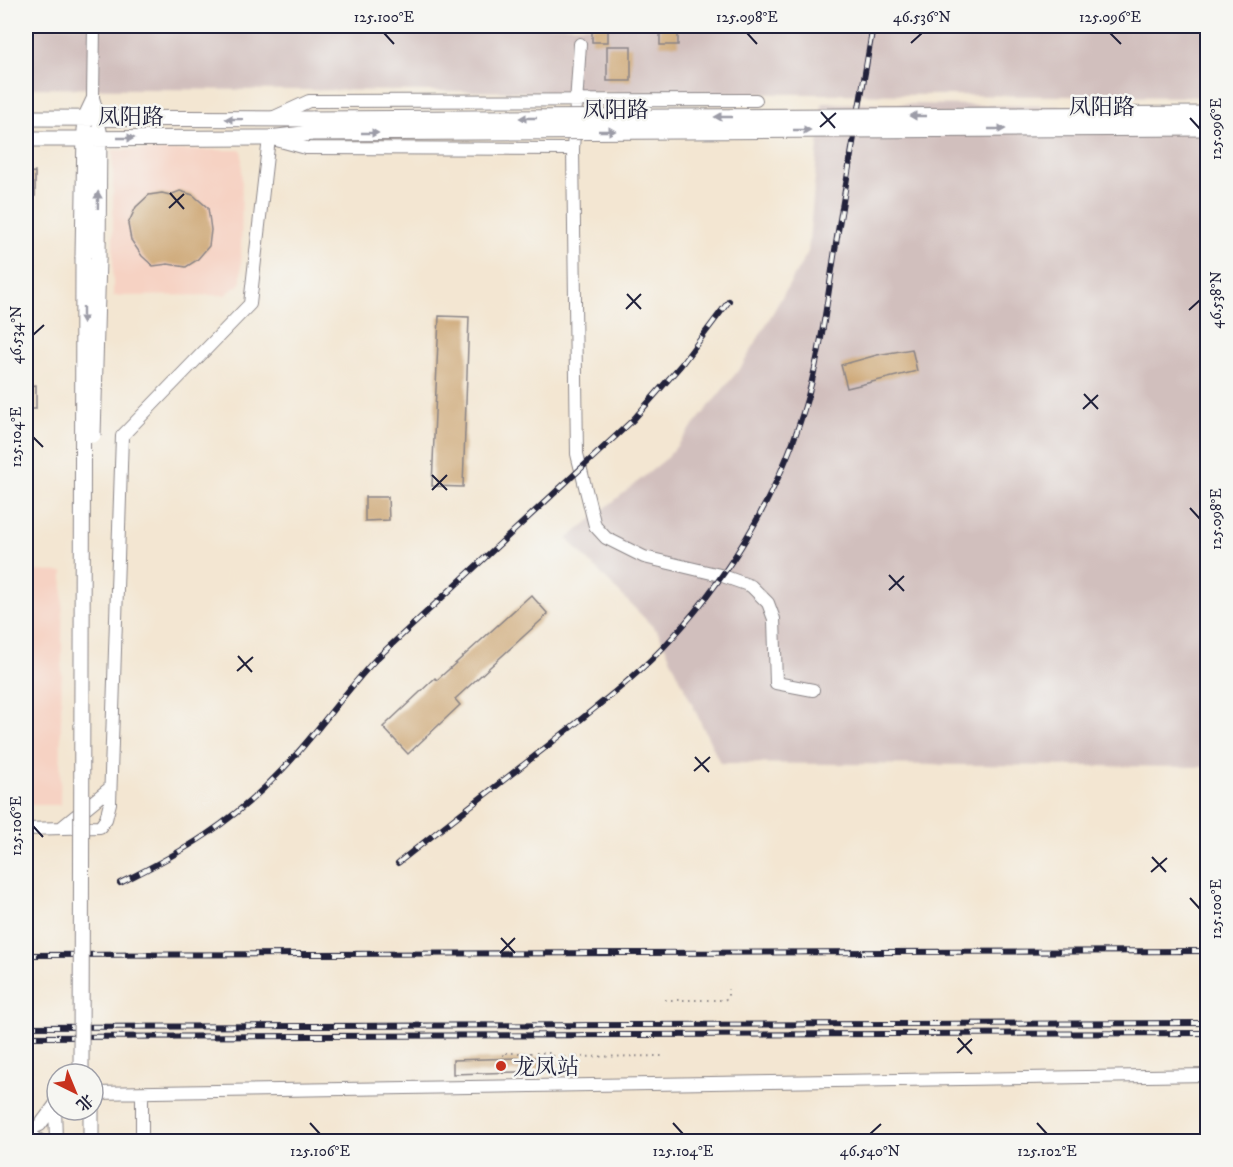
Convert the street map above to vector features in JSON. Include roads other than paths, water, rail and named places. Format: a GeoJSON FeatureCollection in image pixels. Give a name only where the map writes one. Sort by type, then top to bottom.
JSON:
{"type":"FeatureCollection","features":[{"type":"Feature","properties":{"kind":"main road","name":"凤阳路"},"geometry":{"type":"LineString","coordinates":[[26,139],[269,138],[312,126],[1208,114]]}},
{"type":"Feature","properties":{"kind":"main road"},"geometry":{"type":"LineString","coordinates":[[26,118],[268,119],[312,126]]}},
{"type":"Feature","properties":{"kind":"main road"},"geometry":{"type":"LineString","coordinates":[[90,1062],[86,696],[92,118]]}},
{"type":"Feature","properties":{"kind":"main road","name":"凤阳路"},"geometry":{"type":"LineString","coordinates":[[312,126],[1208,128]]}},
{"type":"Feature","properties":{"kind":"main road"},"geometry":{"type":"LineString","coordinates":[[81,1062],[91,258]]}},
{"type":"Feature","properties":{"kind":"main road"},"geometry":{"type":"LineString","coordinates":[[81,1122],[81,1142]]}},
{"type":"Feature","properties":{"kind":"main road"},"geometry":{"type":"LineString","coordinates":[[91,1122],[91,1142]]}},
{"type":"Feature","properties":{"kind":"street"},"geometry":{"type":"LineString","coordinates":[[92,118],[94,26]]}},
{"type":"Feature","properties":{"kind":"street"},"geometry":{"type":"LineString","coordinates":[[580,44],[573,149],[577,454],[595,526],[606,538],[644,557],[720,575],[751,586],[768,603],[774,619],[776,683],[813,690]]}},
{"type":"Feature","properties":{"kind":"street"},"geometry":{"type":"LineString","coordinates":[[268,119],[309,101],[756,100]]}},
{"type":"Feature","properties":{"kind":"street"},"geometry":{"type":"LineString","coordinates":[[26,829],[100,827],[106,819],[110,803],[122,436],[250,304],[269,138],[306,148],[573,149]]}},
{"type":"Feature","properties":{"kind":"street"},"geometry":{"type":"LineString","coordinates":[[61,828],[110,788]]}},
{"type":"Feature","properties":{"kind":"street"},"geometry":{"type":"LineString","coordinates":[[105,1094],[1208,1075]]}},
{"type":"Feature","properties":{"kind":"street"},"geometry":{"type":"LineString","coordinates":[[142,1093],[142,1142]]}},
{"type":"Feature","properties":{"kind":"street"},"geometry":{"type":"LineString","coordinates":[[26,1132],[40,1125],[45,1118]]}},
{"type":"Feature","properties":{"kind":"street"},"geometry":{"type":"LineString","coordinates":[[56,1122],[56,1142]]}},
{"type":"Feature","properties":{"kind":"street"},"geometry":{"type":"LineString","coordinates":[[26,1132],[43,1142]]}},
{"type":"Feature","properties":{"kind":"railway"},"geometry":{"type":"LineString","coordinates":[[398,863],[598,706],[644,667],[672,638],[716,584],[754,524],[785,462],[798,429],[813,376],[873,26]]}},
{"type":"Feature","properties":{"kind":"railway"},"geometry":{"type":"LineString","coordinates":[[120,883],[165,860],[206,835],[263,789],[293,758],[376,659],[633,420],[681,365],[729,301]]}},
{"type":"Feature","properties":{"kind":"railway"},"geometry":{"type":"LineString","coordinates":[[26,955],[1208,951]]}},
{"type":"Feature","properties":{"kind":"railway"},"geometry":{"type":"LineString","coordinates":[[26,1027],[1208,1023]]}},
{"type":"Feature","properties":{"kind":"railway"},"geometry":{"type":"LineString","coordinates":[[26,1037],[1208,1033]]}},
{"type":"Feature","properties":{"kind":"place","name":"龙凤站"},"geometry":{"type":"Point","coordinates":[501,1066]}}]}
